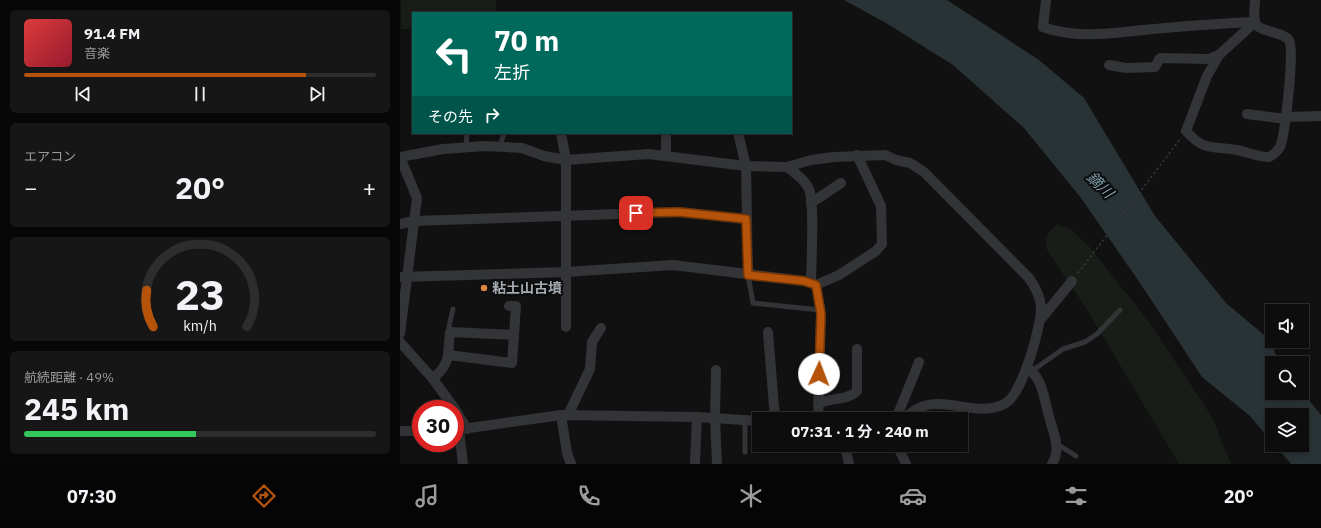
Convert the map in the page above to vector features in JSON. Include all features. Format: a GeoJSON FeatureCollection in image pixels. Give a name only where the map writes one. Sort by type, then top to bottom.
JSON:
{"type":"FeatureCollection","features":[{"type":"Feature","properties":{"kind":"street"},"geometry":{"type":"LineString","coordinates":[[1046,0],[1043,27],[1054,31],[1081,34],[1255,22]]}},
{"type":"Feature","properties":{"kind":"street"},"geometry":{"type":"LineString","coordinates":[[1255,0],[1255,22],[1258,27],[1282,35],[1289,41],[1292,54],[1285,118],[1280,146],[1277,151],[1268,157],[1236,150],[1208,147],[1196,142],[1186,131],[1207,76],[1219,55],[1255,22]]}},
{"type":"Feature","properties":{"kind":"street"},"geometry":{"type":"LineString","coordinates":[[1109,65],[1126,68],[1155,67],[1160,58],[1209,59],[1219,55]]}},
{"type":"Feature","properties":{"kind":"street"},"geometry":{"type":"LineString","coordinates":[[1247,114],[1285,118],[1321,116]]}},
{"type":"Feature","properties":{"kind":"street"},"geometry":{"type":"LineString","coordinates":[[561,134],[566,160],[566,327]]}},
{"type":"Feature","properties":{"kind":"street"},"geometry":{"type":"LineString","coordinates":[[666,134],[666,156]]}},
{"type":"Feature","properties":{"kind":"street"},"geometry":{"type":"LineString","coordinates":[[738,134],[746,166],[748,275]]}},
{"type":"Feature","properties":{"kind":"street"},"geometry":{"type":"LineString","coordinates":[[400,334],[403,277],[417,198],[400,157],[443,149],[500,146],[522,148],[544,156],[566,160],[648,154],[746,166],[787,167],[811,160],[857,155],[885,155],[896,160],[910,163],[924,172],[1029,278],[1037,290],[1042,306],[1041,319],[1028,369],[1006,403],[989,409],[976,409],[952,404],[924,405],[913,412]]}},
{"type":"Feature","properties":{"kind":"street"},"geometry":{"type":"LineString","coordinates":[[403,277],[566,272],[673,265],[813,284],[839,275],[876,251],[882,244],[881,206],[857,155]]}},
{"type":"Feature","properties":{"kind":"street"},"geometry":{"type":"LineString","coordinates":[[787,167],[800,177],[809,189],[811,204],[813,284],[820,310],[818,412]]}},
{"type":"Feature","properties":{"kind":"street"},"geometry":{"type":"LineString","coordinates":[[811,204],[841,183]]}},
{"type":"Feature","properties":{"kind":"street"},"geometry":{"type":"LineString","coordinates":[[400,224],[414,221],[679,212],[746,219]]}},
{"type":"Feature","properties":{"kind":"street"},"geometry":{"type":"LineString","coordinates":[[1041,319],[1072,281]]}},
{"type":"Feature","properties":{"kind":"street"},"geometry":{"type":"LineString","coordinates":[[448,355],[512,363],[516,306],[509,306]]}},
{"type":"Feature","properties":{"kind":"street"},"geometry":{"type":"LineString","coordinates":[[571,464],[567,453],[564,415],[590,369],[592,342],[601,328]]}},
{"type":"Feature","properties":{"kind":"street"},"geometry":{"type":"LineString","coordinates":[[433,379],[442,370],[447,361],[450,332],[514,335]]}},
{"type":"Feature","properties":{"kind":"street"},"geometry":{"type":"LineString","coordinates":[[768,332],[774,412]]}},
{"type":"Feature","properties":{"kind":"street"},"geometry":{"type":"LineString","coordinates":[[400,342],[433,379],[448,400]]}},
{"type":"Feature","properties":{"kind":"street"},"geometry":{"type":"LineString","coordinates":[[818,404],[827,399],[854,395],[857,391],[857,349]]}},
{"type":"Feature","properties":{"kind":"street"},"geometry":{"type":"LineString","coordinates":[[899,412],[919,362]]}},
{"type":"Feature","properties":{"kind":"street"},"geometry":{"type":"LineString","coordinates":[[1028,369],[1034,373],[1046,399],[1046,408],[1057,444],[1056,456],[1052,464]]}},
{"type":"Feature","properties":{"kind":"street"},"geometry":{"type":"LineString","coordinates":[[716,370],[715,418],[717,464]]}},
{"type":"Feature","properties":{"kind":"street"},"geometry":{"type":"LineString","coordinates":[[464,429],[564,415],[697,417],[752,420]]}},
{"type":"Feature","properties":{"kind":"street"},"geometry":{"type":"LineString","coordinates":[[695,462],[697,417]]}},
{"type":"Feature","properties":{"kind":"street"},"geometry":{"type":"LineString","coordinates":[[400,431],[412,431]]}},
{"type":"Feature","properties":{"kind":"street"},"geometry":{"type":"LineString","coordinates":[[462,452],[463,464]]}},
{"type":"Feature","properties":{"kind":"street"},"geometry":{"type":"LineString","coordinates":[[846,452],[849,464]]}},
{"type":"Feature","properties":{"kind":"street"},"geometry":{"type":"LineString","coordinates":[[899,452],[906,464]]}},
{"type":"Feature","properties":{"kind":"lane"},"geometry":{"type":"LineString","coordinates":[[466,147],[467,134]]}},
{"type":"Feature","properties":{"kind":"lane"},"geometry":{"type":"LineString","coordinates":[[500,146],[504,134]]}},
{"type":"Feature","properties":{"kind":"lane"},"geometry":{"type":"LineString","coordinates":[[748,275],[753,303],[820,310]]}},
{"type":"Feature","properties":{"kind":"lane"},"geometry":{"type":"LineString","coordinates":[[450,332],[453,309]]}},
{"type":"Feature","properties":{"kind":"lane"},"geometry":{"type":"LineString","coordinates":[[1028,369],[1036,368],[1063,349],[1085,342],[1097,334],[1120,310]]}},
{"type":"Feature","properties":{"kind":"lane"},"geometry":{"type":"LineString","coordinates":[[745,420],[745,452]]}},
{"type":"Feature","properties":{"kind":"lane"},"geometry":{"type":"LineString","coordinates":[[1057,444],[1076,456]]}},
{"type":"Feature","properties":{"kind":"path"},"geometry":{"type":"LineString","coordinates":[[1072,281],[1182,136]]}},
{"type":"Feature","properties":{"kind":"shaded area"},"geometry":{"type":"Polygon","coordinates":[[[401,0],[496,0],[496,12],[412,12],[412,29],[401,29],[401,0]]]}},
{"type":"Feature","properties":{"kind":"shaded area"},"geometry":{"type":"Polygon","coordinates":[[[1057,225],[1070,229],[1088,245],[1149,322],[1212,417],[1231,464],[1179,464],[1086,308],[1047,250],[1046,242],[1048,236],[1051,230],[1057,225]]]}},
{"type":"Feature","properties":{"kind":"water","name":"鏑川"},"geometry":{"type":"Polygon","coordinates":[[[844,0],[947,0],[1039,60],[1084,98],[1155,216],[1226,303],[1265,336],[1265,348],[1273,348],[1276,356],[1265,356],[1265,400],[1309,400],[1321,415],[1321,464],[1291,464],[1281,452],[1309,452],[1309,408],[1265,408],[1265,434],[1250,416],[1202,377],[1140,283],[1081,198],[1024,128],[953,65],[886,23],[844,0]]]}},
{"type":"Feature","properties":{"kind":"place","name":"粘土山古墳"},"geometry":{"type":"Point","coordinates":[484,288]}},
{"type":"Feature","properties":{"kind":"route"},"geometry":{"type":"LineString","coordinates":[[636,213],[679,212],[746,219],[748,275],[804,281],[816,285],[821,314],[819,374]]}}]}
